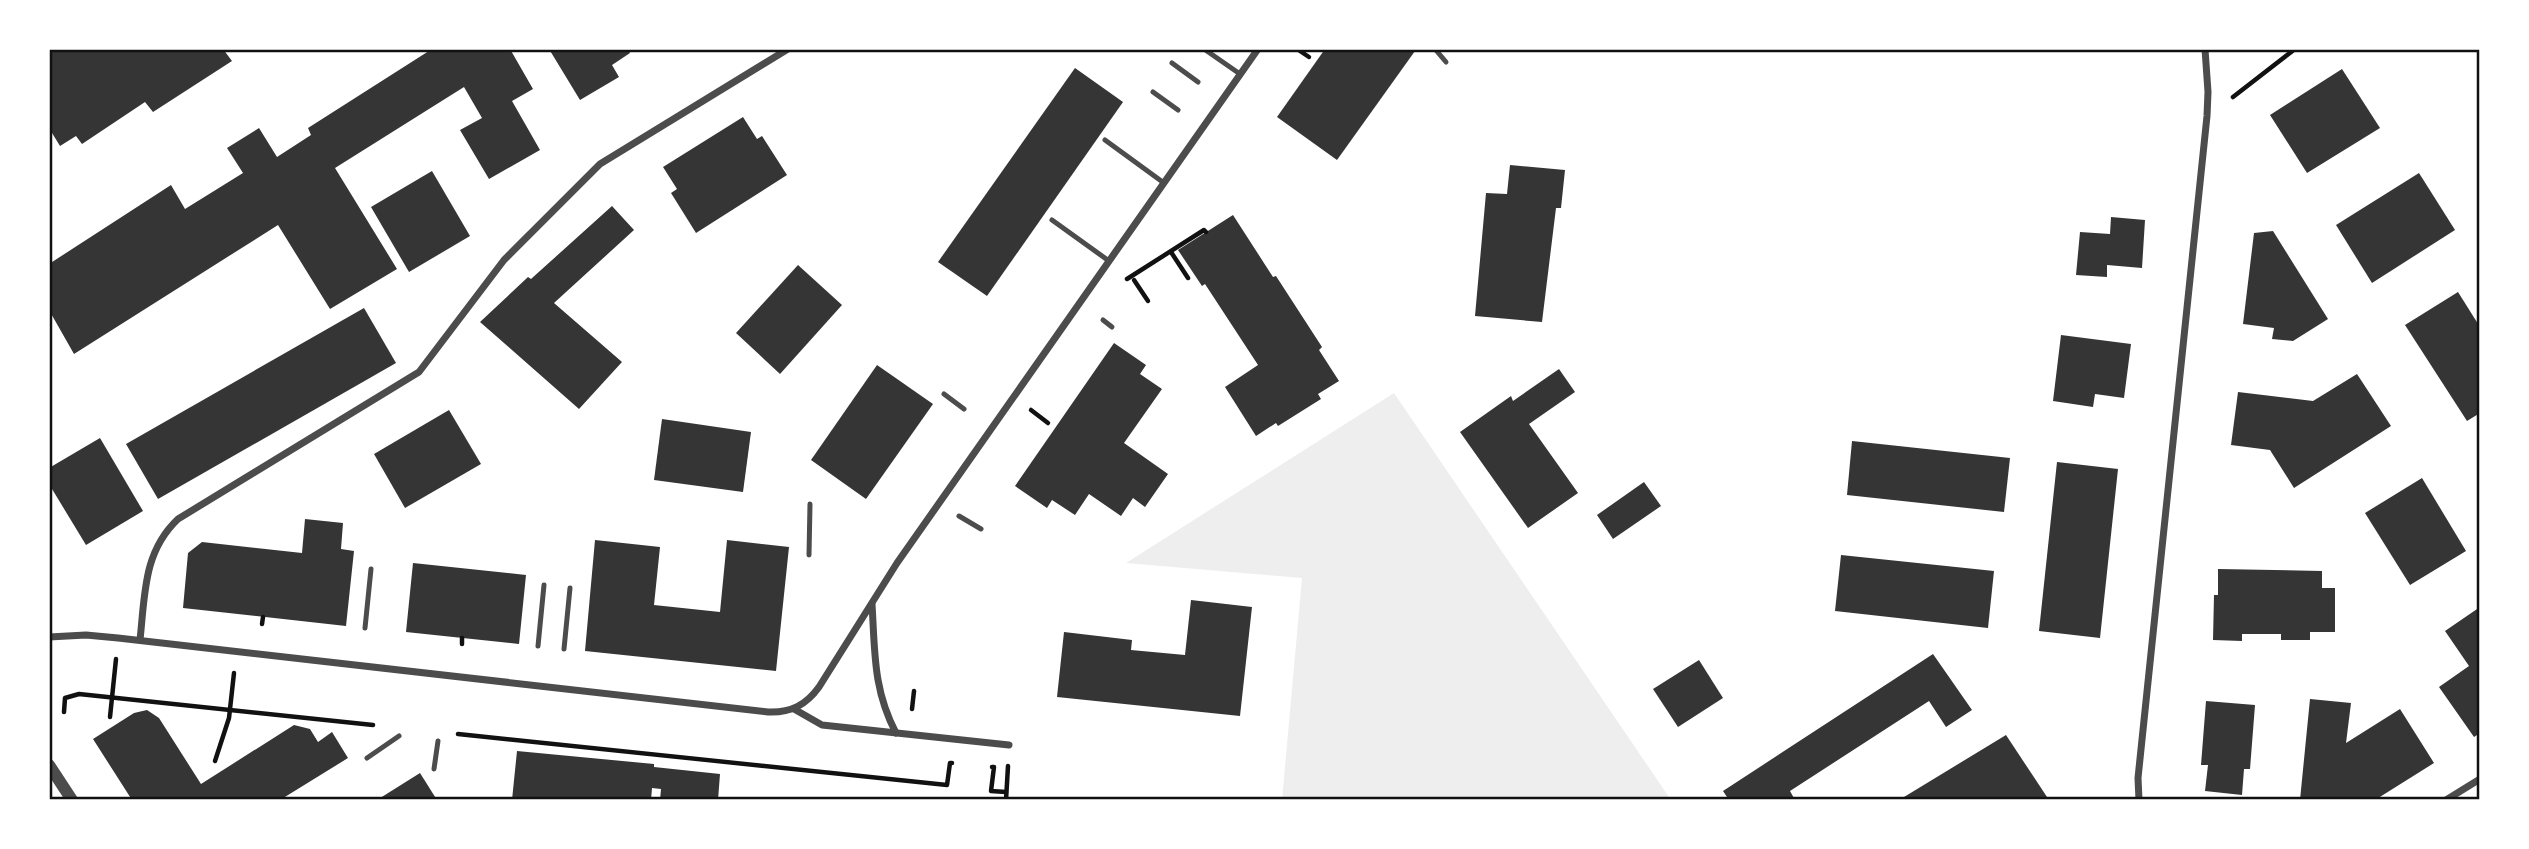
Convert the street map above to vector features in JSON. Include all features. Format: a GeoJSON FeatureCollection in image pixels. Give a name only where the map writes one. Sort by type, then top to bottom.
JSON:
{"type":"FeatureCollection","features":[{"type":"Feature","properties":{"kind":"street"},"geometry":{"type":"LineString","coordinates":[[140,640],[152,558],[159,540],[177,519],[419,372],[504,260],[600,164],[788,49]]}},
{"type":"Feature","properties":{"kind":"street"},"geometry":{"type":"LineString","coordinates":[[49,638],[78,635],[140,640],[768,712],[794,709],[813,696],[904,553],[1258,49]]}},
{"type":"Feature","properties":{"kind":"street"},"geometry":{"type":"LineString","coordinates":[[2139,800],[2138,778],[2207,117],[2205,49]]}},
{"type":"Feature","properties":{"kind":"street"},"geometry":{"type":"LineString","coordinates":[[872,602],[877,680],[881,698],[896,733]]}},
{"type":"Feature","properties":{"kind":"street"},"geometry":{"type":"LineString","coordinates":[[794,709],[822,725],[1009,745]]}},
{"type":"Feature","properties":{"kind":"street"},"geometry":{"type":"LineString","coordinates":[[49,765],[72,800]]}},
{"type":"Feature","properties":{"kind":"street"},"geometry":{"type":"LineString","coordinates":[[2446,800],[2480,779]]}},
{"type":"Feature","properties":{"kind":"lane"},"geometry":{"type":"LineString","coordinates":[[1204,49],[1240,74]]}},
{"type":"Feature","properties":{"kind":"lane"},"geometry":{"type":"LineString","coordinates":[[1435,49],[1446,62]]}},
{"type":"Feature","properties":{"kind":"lane"},"geometry":{"type":"LineString","coordinates":[[1172,64],[1198,82]]}},
{"type":"Feature","properties":{"kind":"lane"},"geometry":{"type":"LineString","coordinates":[[1153,92],[1178,110]]}},
{"type":"Feature","properties":{"kind":"lane"},"geometry":{"type":"LineString","coordinates":[[1105,141],[1164,183]]}},
{"type":"Feature","properties":{"kind":"lane"},"geometry":{"type":"LineString","coordinates":[[1052,220],[1109,261]]}},
{"type":"Feature","properties":{"kind":"lane"},"geometry":{"type":"LineString","coordinates":[[1103,320],[1112,327]]}},
{"type":"Feature","properties":{"kind":"lane"},"geometry":{"type":"LineString","coordinates":[[944,394],[964,409]]}},
{"type":"Feature","properties":{"kind":"lane"},"geometry":{"type":"LineString","coordinates":[[810,504],[810,555]]}},
{"type":"Feature","properties":{"kind":"lane"},"geometry":{"type":"LineString","coordinates":[[959,516],[981,529]]}},
{"type":"Feature","properties":{"kind":"lane"},"geometry":{"type":"LineString","coordinates":[[365,628],[371,569]]}},
{"type":"Feature","properties":{"kind":"lane"},"geometry":{"type":"LineString","coordinates":[[538,646],[544,585]]}},
{"type":"Feature","properties":{"kind":"lane"},"geometry":{"type":"LineString","coordinates":[[564,649],[570,589]]}},
{"type":"Feature","properties":{"kind":"lane"},"geometry":{"type":"LineString","coordinates":[[367,758],[399,736]]}},
{"type":"Feature","properties":{"kind":"lane"},"geometry":{"type":"LineString","coordinates":[[434,769],[438,741]]}},
{"type":"Feature","properties":{"kind":"path"},"geometry":{"type":"LineString","coordinates":[[1297,49],[1309,57]]}},
{"type":"Feature","properties":{"kind":"path"},"geometry":{"type":"LineString","coordinates":[[2233,97],[2295,49]]}},
{"type":"Feature","properties":{"kind":"path"},"geometry":{"type":"LineString","coordinates":[[1124,282],[1205,230],[1206,232]]}},
{"type":"Feature","properties":{"kind":"path"},"geometry":{"type":"LineString","coordinates":[[1171,252],[1188,278]]}},
{"type":"Feature","properties":{"kind":"path"},"geometry":{"type":"LineString","coordinates":[[1134,281],[1148,302]]}},
{"type":"Feature","properties":{"kind":"path"},"geometry":{"type":"LineString","coordinates":[[110,717],[118,638]]}},
{"type":"Feature","properties":{"kind":"path"},"geometry":{"type":"LineString","coordinates":[[462,638],[462,644]]}},
{"type":"Feature","properties":{"kind":"path"},"geometry":{"type":"LineString","coordinates":[[215,761],[229,718],[236,651]]}},
{"type":"Feature","properties":{"kind":"path"},"geometry":{"type":"LineString","coordinates":[[64,712],[63,702],[69,695],[79,694],[387,726]]}},
{"type":"Feature","properties":{"kind":"path"},"geometry":{"type":"LineString","coordinates":[[453,733],[947,785],[950,763],[961,764]]}},
{"type":"Feature","properties":{"kind":"path"},"geometry":{"type":"LineString","coordinates":[[1006,800],[1009,745]]}},
{"type":"Feature","properties":{"kind":"path"},"geometry":{"type":"LineString","coordinates":[[983,766],[994,767],[991,791],[1006,792]]}},
{"type":"Feature","properties":{"kind":"shaded area"},"geometry":{"type":"Polygon","coordinates":[[[1394,393],[1671,800],[1282,800],[1302,578],[1126,563],[1394,393]]]}},
{"type":"Feature","properties":{"kind":"building"},"geometry":{"type":"Polygon","coordinates":[[[49,49],[223,49],[232,61],[153,112],[145,102],[82,144],[76,136],[60,146],[49,128],[49,49]]]}},
{"type":"Feature","properties":{"kind":"building"},"geometry":{"type":"Polygon","coordinates":[[[432,49],[510,49],[533,89],[512,101],[540,150],[489,179],[460,130],[482,118],[464,87],[335,168],[397,269],[330,309],[278,225],[74,354],[49,310],[49,264],[171,185],[185,209],[243,173],[227,148],[259,128],[277,157],[311,135],[308,128],[432,49]]]}},
{"type":"Feature","properties":{"kind":"building"},"geometry":{"type":"Polygon","coordinates":[[[549,49],[628,49],[630,53],[612,65],[619,77],[580,100],[549,49]]]}},
{"type":"Feature","properties":{"kind":"building"},"geometry":{"type":"Polygon","coordinates":[[[1325,49],[1415,51],[1337,160],[1277,117],[1325,49]]]}},
{"type":"Feature","properties":{"kind":"building"},"geometry":{"type":"Polygon","coordinates":[[[1075,68],[1123,102],[987,296],[938,262],[1075,68]]]}},
{"type":"Feature","properties":{"kind":"building"},"geometry":{"type":"Polygon","coordinates":[[[2342,69],[2380,128],[2307,173],[2270,115],[2342,69]]]}},
{"type":"Feature","properties":{"kind":"building"},"geometry":{"type":"Polygon","coordinates":[[[743,117],[757,139],[762,136],[787,175],[696,233],[671,193],[677,189],[663,167],[743,117]]]}},
{"type":"Feature","properties":{"kind":"building"},"geometry":{"type":"Polygon","coordinates":[[[1510,165],[1565,170],[1561,208],[1556,208],[1542,322],[1475,316],[1486,193],[1507,194],[1510,165]]]}},
{"type":"Feature","properties":{"kind":"building"},"geometry":{"type":"Polygon","coordinates":[[[432,171],[470,236],[409,272],[371,207],[432,171]]]}},
{"type":"Feature","properties":{"kind":"building"},"geometry":{"type":"Polygon","coordinates":[[[2419,173],[2455,230],[2372,283],[2336,225],[2419,173]]]}},
{"type":"Feature","properties":{"kind":"building"},"geometry":{"type":"Polygon","coordinates":[[[612,206],[634,230],[554,303],[622,362],[579,409],[480,322],[528,277],[531,279],[612,206]]]}},
{"type":"Feature","properties":{"kind":"building"},"geometry":{"type":"Polygon","coordinates":[[[1233,215],[1322,347],[1319,350],[1339,381],[1318,394],[1321,399],[1278,426],[1276,423],[1256,436],[1225,387],[1258,365],[1205,284],[1202,286],[1178,250],[1233,215]]]}},
{"type":"Feature","properties":{"kind":"building"},"geometry":{"type":"Polygon","coordinates":[[[2111,217],[2145,220],[2142,268],[2107,265],[2107,277],[2076,275],[2080,232],[2110,234],[2111,217]]]}},
{"type":"Feature","properties":{"kind":"building"},"geometry":{"type":"Polygon","coordinates":[[[2273,231],[2328,319],[2293,341],[2272,339],[2274,328],[2243,324],[2254,233],[2273,231]]]}},
{"type":"Feature","properties":{"kind":"building"},"geometry":{"type":"Polygon","coordinates":[[[798,265],[842,305],[780,374],[736,333],[798,265]]]}},
{"type":"Feature","properties":{"kind":"building"},"geometry":{"type":"Polygon","coordinates":[[[2458,292],[2480,327],[2480,413],[2467,421],[2405,325],[2458,292]]]}},
{"type":"Feature","properties":{"kind":"building"},"geometry":{"type":"Polygon","coordinates":[[[364,308],[396,363],[158,499],[126,444],[364,308]]]}},
{"type":"Feature","properties":{"kind":"building"},"geometry":{"type":"Polygon","coordinates":[[[2061,335],[2131,344],[2124,398],[2095,394],[2093,407],[2053,401],[2061,335]]]}},
{"type":"Feature","properties":{"kind":"building"},"geometry":{"type":"Polygon","coordinates":[[[1114,343],[1146,365],[1140,374],[1162,389],[1124,443],[1168,474],[1145,507],[1133,498],[1121,516],[1089,494],[1075,515],[1052,500],[1047,508],[1015,486],[1114,343]]]}},
{"type":"Feature","properties":{"kind":"building"},"geometry":{"type":"Polygon","coordinates":[[[877,365],[933,404],[866,499],[811,460],[877,365]]]}},
{"type":"Feature","properties":{"kind":"building"},"geometry":{"type":"Polygon","coordinates":[[[1559,369],[1575,392],[1529,424],[1578,493],[1528,528],[1460,432],[1511,396],[1513,401],[1559,369]]]}},
{"type":"Feature","properties":{"kind":"building"},"geometry":{"type":"Polygon","coordinates":[[[2357,374],[2391,426],[2294,488],[2270,450],[2231,445],[2238,392],[2313,401],[2357,374]]]}},
{"type":"Feature","properties":{"kind":"building"},"geometry":{"type":"Polygon","coordinates":[[[449,410],[481,464],[405,508],[374,454],[449,410]]]}},
{"type":"Feature","properties":{"kind":"building"},"geometry":{"type":"Polygon","coordinates":[[[662,419],[751,432],[743,492],[654,480],[662,419]]]}},
{"type":"Feature","properties":{"kind":"building"},"geometry":{"type":"Polygon","coordinates":[[[100,438],[143,511],[86,545],[49,484],[49,468],[100,438]]]}},
{"type":"Feature","properties":{"kind":"building"},"geometry":{"type":"Polygon","coordinates":[[[1852,441],[2010,458],[2004,512],[1847,495],[1852,441]]]}},
{"type":"Feature","properties":{"kind":"building"},"geometry":{"type":"Polygon","coordinates":[[[2057,462],[2118,469],[2100,638],[2039,631],[2057,462]]]}},
{"type":"Feature","properties":{"kind":"building"},"geometry":{"type":"Polygon","coordinates":[[[2422,478],[2466,551],[2410,585],[2365,513],[2422,478]]]}},
{"type":"Feature","properties":{"kind":"building"},"geometry":{"type":"Polygon","coordinates":[[[1644,482],[1661,506],[1613,539],[1597,515],[1644,482]]]}},
{"type":"Feature","properties":{"kind":"building"},"geometry":{"type":"Polygon","coordinates":[[[305,519],[343,523],[341,549],[354,551],[346,626],[183,608],[188,553],[202,542],[302,553],[305,519]]]}},
{"type":"Feature","properties":{"kind":"building"},"geometry":{"type":"Polygon","coordinates":[[[595,540],[660,547],[654,605],[720,612],[727,540],[789,547],[776,671],[585,651],[595,540]]]}},
{"type":"Feature","properties":{"kind":"building"},"geometry":{"type":"Polygon","coordinates":[[[1841,555],[1994,571],[1988,628],[1835,611],[1841,555]]]}},
{"type":"Feature","properties":{"kind":"building"},"geometry":{"type":"Polygon","coordinates":[[[413,563],[526,575],[519,644],[406,632],[413,563]]]}},
{"type":"Feature","properties":{"kind":"building"},"geometry":{"type":"Polygon","coordinates":[[[2218,569],[2322,571],[2322,588],[2335,588],[2335,632],[2310,632],[2310,640],[2281,640],[2281,634],[2242,634],[2242,641],[2213,640],[2214,595],[2218,595],[2218,569]]]}},
{"type":"Feature","properties":{"kind":"building"},"geometry":{"type":"Polygon","coordinates":[[[1191,600],[1252,607],[1240,716],[1057,697],[1064,632],[1132,640],[1131,650],[1185,655],[1191,600]]]}},
{"type":"Feature","properties":{"kind":"building"},"geometry":{"type":"Polygon","coordinates":[[[2480,607],[2480,733],[2474,737],[2439,687],[2469,666],[2445,631],[2480,607]]]}},
{"type":"Feature","properties":{"kind":"building"},"geometry":{"type":"Polygon","coordinates":[[[1933,654],[1972,710],[1946,727],[1929,701],[1790,791],[1795,800],[1729,800],[1723,791],[1933,654]]]}},
{"type":"Feature","properties":{"kind":"building"},"geometry":{"type":"Polygon","coordinates":[[[1699,660],[1723,698],[1678,727],[1653,689],[1699,660]]]}},
{"type":"Feature","properties":{"kind":"building"},"geometry":{"type":"Polygon","coordinates":[[[2310,699],[2351,703],[2346,743],[2400,709],[2434,763],[2375,800],[2300,800],[2310,699]]]}},
{"type":"Feature","properties":{"kind":"building"},"geometry":{"type":"Polygon","coordinates":[[[2206,701],[2255,705],[2250,769],[2244,769],[2242,795],[2205,791],[2208,765],[2201,765],[2206,701]]]}},
{"type":"Feature","properties":{"kind":"building"},"geometry":{"type":"Polygon","coordinates":[[[147,710],[159,718],[201,784],[294,725],[310,729],[318,742],[332,732],[348,758],[280,800],[132,800],[93,739],[134,713],[147,710]]]}},
{"type":"Feature","properties":{"kind":"building"},"geometry":{"type":"Polygon","coordinates":[[[2006,735],[2049,800],[1906,800],[1904,797],[2006,735]]]}},
{"type":"Feature","properties":{"kind":"building"},"geometry":{"type":"Polygon","coordinates":[[[517,751],[654,764],[654,767],[720,774],[718,800],[660,800],[661,789],[652,788],[651,800],[512,800],[517,751]]]}},
{"type":"Feature","properties":{"kind":"building"},"geometry":{"type":"Polygon","coordinates":[[[420,773],[437,800],[377,800],[420,773]]]}}]}
